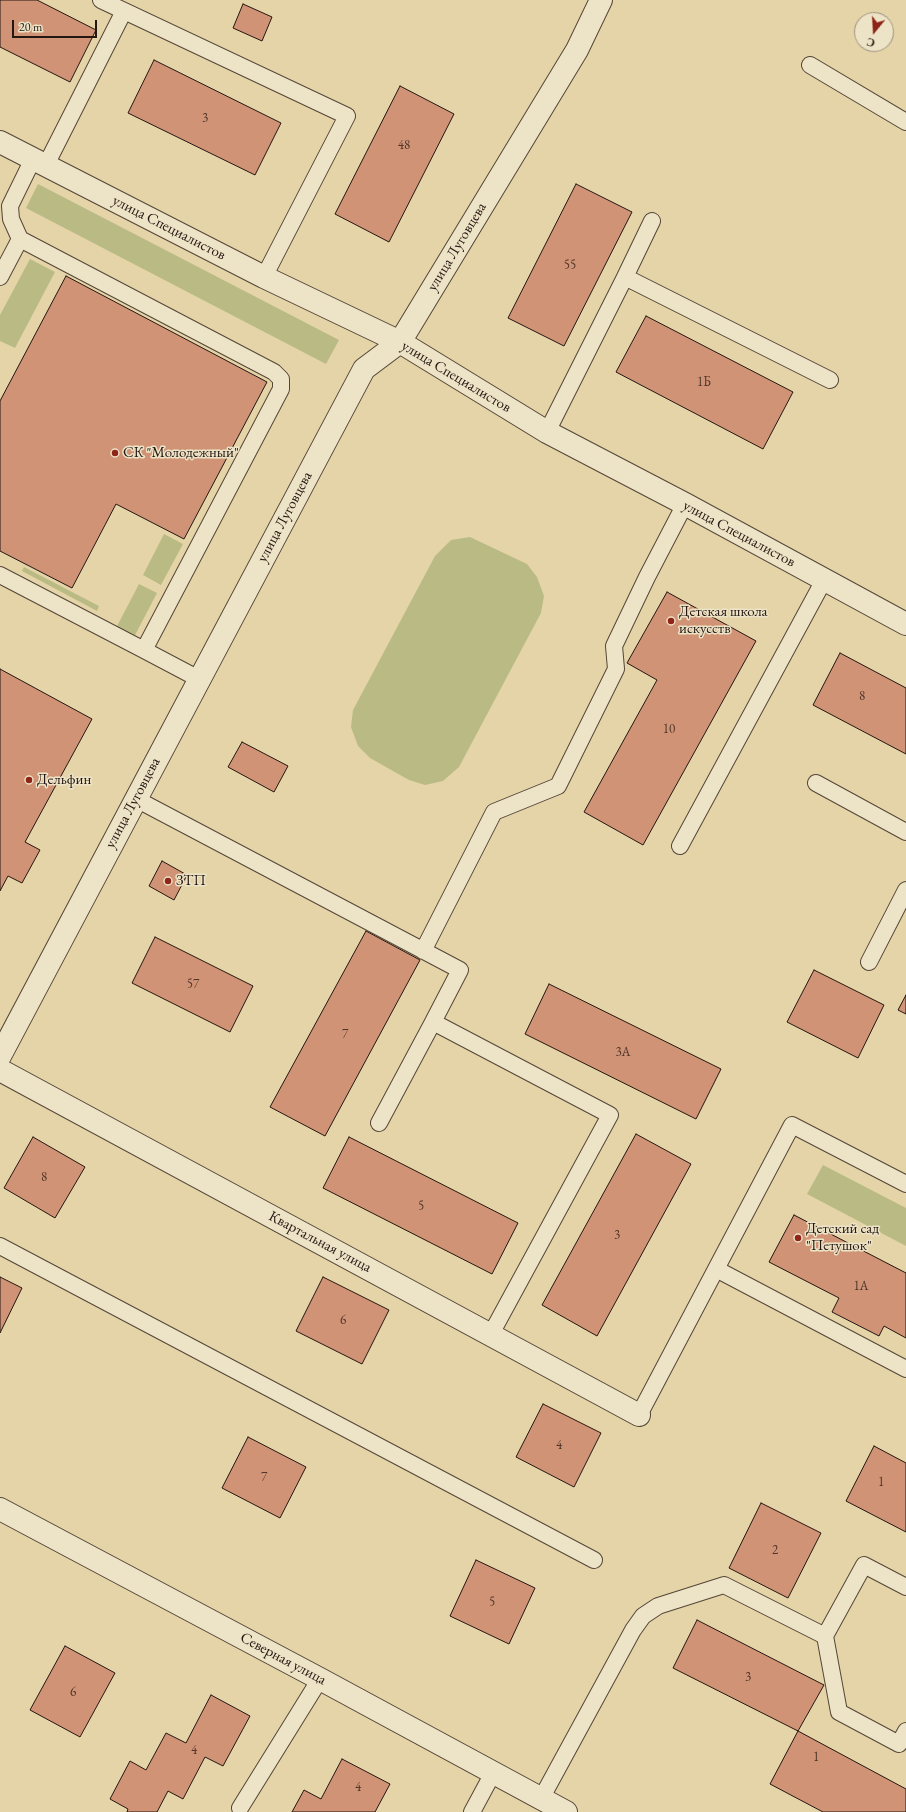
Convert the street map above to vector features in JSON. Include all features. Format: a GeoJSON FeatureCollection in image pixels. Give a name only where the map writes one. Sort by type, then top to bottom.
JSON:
{"type":"FeatureCollection","features":[{"type":"Feature","properties":{"kind":"street","name":"улица Луговцева"},"geometry":{"type":"LineString","coordinates":[[0,1056],[364,369],[400,342],[577,50],[601,0]]}},
{"type":"Feature","properties":{"kind":"street","name":"улица Специалистов"},"geometry":{"type":"LineString","coordinates":[[0,142],[264,277],[400,342],[547,432],[685,504],[906,624]]}},
{"type":"Feature","properties":{"kind":"street","name":"Квартальная улица"},"geometry":{"type":"LineString","coordinates":[[0,1070],[639,1415]]}},
{"type":"Feature","properties":{"kind":"street","name":"Северная улица"},"geometry":{"type":"LineString","coordinates":[[0,1509],[320,1678],[566,1812]]}},
{"type":"Feature","properties":{"kind":"lane"},"geometry":{"type":"LineString","coordinates":[[101,0],[347,116],[264,277]]}},
{"type":"Feature","properties":{"kind":"lane"},"geometry":{"type":"LineString","coordinates":[[124,11],[39,162],[10,206],[11,219],[20,239],[274,372],[281,379],[281,389],[144,650]]}},
{"type":"Feature","properties":{"kind":"lane"},"geometry":{"type":"LineString","coordinates":[[810,65],[906,122]]}},
{"type":"Feature","properties":{"kind":"lane"},"geometry":{"type":"LineString","coordinates":[[547,432],[652,221]]}},
{"type":"Feature","properties":{"kind":"lane"},"geometry":{"type":"LineString","coordinates":[[0,277],[20,239]]}},
{"type":"Feature","properties":{"kind":"lane"},"geometry":{"type":"LineString","coordinates":[[625,277],[830,380]]}},
{"type":"Feature","properties":{"kind":"lane"},"geometry":{"type":"LineString","coordinates":[[423,951],[494,812],[558,786],[616,669],[614,646],[647,577],[685,504]]}},
{"type":"Feature","properties":{"kind":"lane"},"geometry":{"type":"LineString","coordinates":[[0,575],[199,679]]}},
{"type":"Feature","properties":{"kind":"lane"},"geometry":{"type":"LineString","coordinates":[[680,846],[824,580]]}},
{"type":"Feature","properties":{"kind":"lane"},"geometry":{"type":"LineString","coordinates":[[816,783],[906,832]]}},
{"type":"Feature","properties":{"kind":"lane"},"geometry":{"type":"LineString","coordinates":[[136,799],[460,970],[434,1022],[379,1123]]}},
{"type":"Feature","properties":{"kind":"lane"},"geometry":{"type":"LineString","coordinates":[[869,962],[906,890]]}},
{"type":"Feature","properties":{"kind":"lane"},"geometry":{"type":"LineString","coordinates":[[434,1022],[610,1115],[490,1334]]}},
{"type":"Feature","properties":{"kind":"lane"},"geometry":{"type":"LineString","coordinates":[[639,1415],[792,1124],[906,1184]]}},
{"type":"Feature","properties":{"kind":"lane"},"geometry":{"type":"LineString","coordinates":[[0,1246],[594,1560]]}},
{"type":"Feature","properties":{"kind":"lane"},"geometry":{"type":"LineString","coordinates":[[716,1269],[906,1368]]}},
{"type":"Feature","properties":{"kind":"lane"},"geometry":{"type":"LineString","coordinates":[[906,1587],[864,1565],[825,1636],[839,1712],[899,1744],[906,1731]]}},
{"type":"Feature","properties":{"kind":"lane"},"geometry":{"type":"LineString","coordinates":[[541,1799],[633,1630],[643,1616],[658,1606],[724,1585],[825,1636]]}},
{"type":"Feature","properties":{"kind":"lane"},"geometry":{"type":"LineString","coordinates":[[240,1808],[320,1678]]}},
{"type":"Feature","properties":{"kind":"lane"},"geometry":{"type":"LineString","coordinates":[[472,1812],[493,1773]]}},
{"type":"Feature","properties":{"kind":"green space"},"geometry":{"type":"Polygon","coordinates":[[[38,184],[339,340],[326,364],[26,208],[38,184]]]}},
{"type":"Feature","properties":{"kind":"green space"},"geometry":{"type":"Polygon","coordinates":[[[30,259],[55,272],[15,348],[0,341],[0,315],[30,259]]]}},
{"type":"Feature","properties":{"kind":"green space"},"geometry":{"type":"Polygon","coordinates":[[[164,534],[183,544],[161,585],[143,575],[164,534]]]}},
{"type":"Feature","properties":{"kind":"green space"},"geometry":{"type":"Polygon","coordinates":[[[470,537],[527,564],[537,577],[544,596],[541,613],[459,767],[443,781],[425,785],[409,780],[370,758],[358,746],[351,727],[353,710],[435,556],[451,540],[470,537]]]}},
{"type":"Feature","properties":{"kind":"green space"},"geometry":{"type":"Polygon","coordinates":[[[24,567],[99,606],[97,611],[22,571],[24,567]]]}},
{"type":"Feature","properties":{"kind":"green space"},"geometry":{"type":"Polygon","coordinates":[[[139,584],[157,593],[133,639],[115,630],[139,584]]]}},
{"type":"Feature","properties":{"kind":"green space"},"geometry":{"type":"Polygon","coordinates":[[[823,1165],[906,1208],[906,1246],[807,1194],[823,1165]]]}},
{"type":"Feature","properties":{"kind":"building"},"geometry":{"type":"Polygon","coordinates":[[[0,0],[37,0],[96,30],[70,82],[0,47],[0,0]]]}},
{"type":"Feature","properties":{"kind":"building"},"geometry":{"type":"Polygon","coordinates":[[[243,4],[272,17],[262,41],[233,28],[243,4]]]}},
{"type":"Feature","properties":{"kind":"building"},"geometry":{"type":"Polygon","coordinates":[[[154,60],[281,123],[255,175],[128,113],[154,60]]]}},
{"type":"Feature","properties":{"kind":"building"},"geometry":{"type":"Polygon","coordinates":[[[400,86],[454,114],[389,242],[335,214],[400,86]]]}},
{"type":"Feature","properties":{"kind":"building"},"geometry":{"type":"Polygon","coordinates":[[[576,184],[632,212],[564,346],[508,318],[576,184]]]}},
{"type":"Feature","properties":{"kind":"building","name":"СК \"Молодежный\""},"geometry":{"type":"Polygon","coordinates":[[[66,276],[267,382],[184,539],[116,504],[72,588],[0,551],[0,401],[66,276]]]}},
{"type":"Feature","properties":{"kind":"building"},"geometry":{"type":"Polygon","coordinates":[[[646,316],[793,392],[763,449],[616,372],[646,316]]]}},
{"type":"Feature","properties":{"kind":"building"},"geometry":{"type":"Polygon","coordinates":[[[667,592],[756,641],[643,845],[584,812],[657,680],[627,663],[667,592]]]}},
{"type":"Feature","properties":{"kind":"building"},"geometry":{"type":"Polygon","coordinates":[[[840,653],[906,688],[906,754],[813,705],[840,653]]]}},
{"type":"Feature","properties":{"kind":"building","name":"Дельфин"},"geometry":{"type":"Polygon","coordinates":[[[0,669],[92,719],[25,842],[40,850],[22,883],[8,876],[0,891],[0,669]]]}},
{"type":"Feature","properties":{"kind":"building"},"geometry":{"type":"Polygon","coordinates":[[[242,742],[288,766],[274,792],[228,767],[242,742]]]}},
{"type":"Feature","properties":{"kind":"building","name":"ЗТП"},"geometry":{"type":"Polygon","coordinates":[[[162,861],[187,875],[174,900],[149,886],[162,861]]]}},
{"type":"Feature","properties":{"kind":"building"},"geometry":{"type":"Polygon","coordinates":[[[366,931],[420,960],[325,1136],[270,1107],[366,931]]]}},
{"type":"Feature","properties":{"kind":"building"},"geometry":{"type":"Polygon","coordinates":[[[155,937],[253,986],[230,1032],[132,983],[155,937]]]}},
{"type":"Feature","properties":{"kind":"building"},"geometry":{"type":"Polygon","coordinates":[[[814,970],[884,1005],[858,1058],[787,1022],[814,970]]]}},
{"type":"Feature","properties":{"kind":"building"},"geometry":{"type":"Polygon","coordinates":[[[549,984],[721,1069],[696,1119],[525,1034],[549,984]]]}},
{"type":"Feature","properties":{"kind":"building"},"geometry":{"type":"Polygon","coordinates":[[[906,995],[906,1014],[898,1010],[906,995]]]}},
{"type":"Feature","properties":{"kind":"building"},"geometry":{"type":"Polygon","coordinates":[[[636,1134],[691,1164],[597,1336],[542,1305],[636,1134]]]}},
{"type":"Feature","properties":{"kind":"building"},"geometry":{"type":"Polygon","coordinates":[[[33,1137],[85,1167],[55,1218],[4,1188],[33,1137]]]}},
{"type":"Feature","properties":{"kind":"building"},"geometry":{"type":"Polygon","coordinates":[[[349,1137],[518,1223],[492,1274],[323,1188],[349,1137]]]}},
{"type":"Feature","properties":{"kind":"building"},"geometry":{"type":"Polygon","coordinates":[[[794,1215],[906,1273],[906,1338],[884,1326],[879,1336],[832,1312],[839,1298],[769,1262],[794,1215]]]}},
{"type":"Feature","properties":{"kind":"building"},"geometry":{"type":"Polygon","coordinates":[[[0,1277],[22,1288],[0,1333],[0,1277]]]}},
{"type":"Feature","properties":{"kind":"building"},"geometry":{"type":"Polygon","coordinates":[[[323,1277],[389,1310],[362,1364],[296,1331],[323,1277]]]}},
{"type":"Feature","properties":{"kind":"building"},"geometry":{"type":"Polygon","coordinates":[[[543,1404],[601,1433],[574,1487],[516,1457],[543,1404]]]}},
{"type":"Feature","properties":{"kind":"building"},"geometry":{"type":"Polygon","coordinates":[[[248,1437],[306,1467],[280,1518],[222,1488],[248,1437]]]}},
{"type":"Feature","properties":{"kind":"building"},"geometry":{"type":"Polygon","coordinates":[[[874,1446],[906,1463],[906,1532],[846,1501],[874,1446]]]}},
{"type":"Feature","properties":{"kind":"building"},"geometry":{"type":"Polygon","coordinates":[[[761,1503],[821,1533],[788,1598],[729,1568],[761,1503]]]}},
{"type":"Feature","properties":{"kind":"building"},"geometry":{"type":"Polygon","coordinates":[[[476,1560],[535,1588],[509,1644],[450,1616],[476,1560]]]}},
{"type":"Feature","properties":{"kind":"building"},"geometry":{"type":"Polygon","coordinates":[[[697,1620],[824,1685],[798,1731],[673,1668],[697,1620]]]}},
{"type":"Feature","properties":{"kind":"building"},"geometry":{"type":"Polygon","coordinates":[[[65,1646],[115,1673],[80,1737],[30,1710],[65,1646]]]}},
{"type":"Feature","properties":{"kind":"building"},"geometry":{"type":"Polygon","coordinates":[[[211,1695],[250,1716],[223,1766],[205,1757],[183,1799],[168,1791],[157,1812],[127,1812],[128,1809],[110,1799],[130,1761],[146,1770],[166,1733],[186,1743],[211,1695]]]}},
{"type":"Feature","properties":{"kind":"building"},"geometry":{"type":"Polygon","coordinates":[[[798,1731],[906,1789],[906,1812],[823,1812],[770,1784],[798,1731]]]}},
{"type":"Feature","properties":{"kind":"building"},"geometry":{"type":"Polygon","coordinates":[[[342,1759],[390,1784],[375,1812],[292,1812],[304,1790],[321,1799],[342,1759]]]}},
{"type":"Feature","properties":{"kind":"place","name":"СК \"Молодежный\""},"geometry":{"type":"Point","coordinates":[115,453]}},
{"type":"Feature","properties":{"kind":"place","name":"Детская школа искусств"},"geometry":{"type":"Point","coordinates":[671,621]}},
{"type":"Feature","properties":{"kind":"place","name":"Дельфин"},"geometry":{"type":"Point","coordinates":[29,780]}},
{"type":"Feature","properties":{"kind":"place","name":"ЗТП"},"geometry":{"type":"Point","coordinates":[168,881]}},
{"type":"Feature","properties":{"kind":"place","name":"Детский сад \"Петушок\""},"geometry":{"type":"Point","coordinates":[798,1238]}}]}
